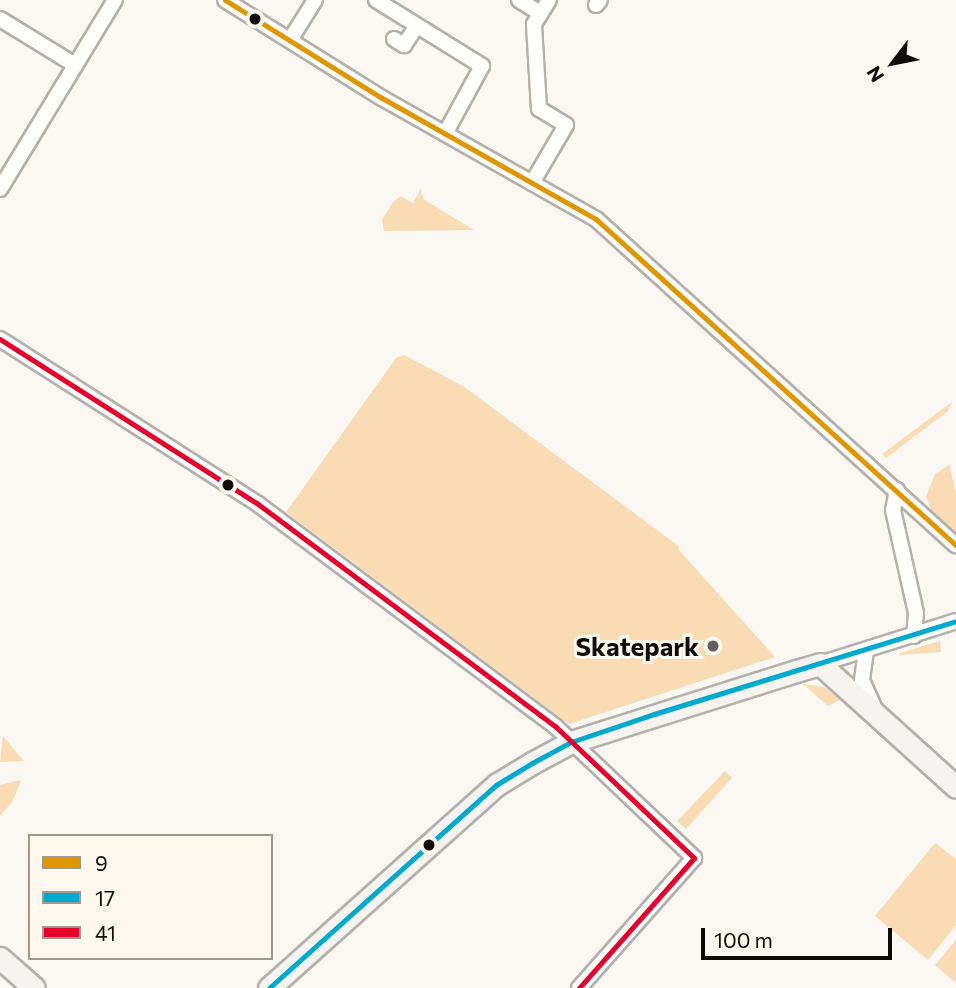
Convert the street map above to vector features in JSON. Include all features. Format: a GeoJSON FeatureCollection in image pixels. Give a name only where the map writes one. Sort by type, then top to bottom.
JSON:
{"type":"FeatureCollection","features":[{"type":"Feature","properties":{"kind":"main road"},"geometry":{"type":"LineString","coordinates":[[269,988],[496,785],[571,742],[820,664],[947,771],[956,787]]}},
{"type":"Feature","properties":{"kind":"main road"},"geometry":{"type":"LineString","coordinates":[[0,958],[34,988]]}},
{"type":"Feature","properties":{"kind":"main road"},"geometry":{"type":"LineString","coordinates":[[0,973],[19,988]]}},
{"type":"Feature","properties":{"kind":"street"},"geometry":{"type":"LineString","coordinates":[[0,189],[115,0]]}},
{"type":"Feature","properties":{"kind":"street"},"geometry":{"type":"LineString","coordinates":[[225,0],[445,134],[596,219],[956,545]]}},
{"type":"Feature","properties":{"kind":"street"},"geometry":{"type":"LineString","coordinates":[[289,40],[315,0]]}},
{"type":"Feature","properties":{"kind":"street"},"geometry":{"type":"LineString","coordinates":[[376,0],[482,66],[445,134]]}},
{"type":"Feature","properties":{"kind":"street"},"geometry":{"type":"LineString","coordinates":[[519,0],[540,13]]}},
{"type":"Feature","properties":{"kind":"street"},"geometry":{"type":"LineString","coordinates":[[532,183],[566,125],[540,108],[534,24],[549,0]]}},
{"type":"Feature","properties":{"kind":"street"},"geometry":{"type":"LineString","coordinates":[[0,19],[75,65]]}},
{"type":"Feature","properties":{"kind":"street"},"geometry":{"type":"LineString","coordinates":[[394,39],[404,46],[417,26]]}},
{"type":"Feature","properties":{"kind":"street"},"geometry":{"type":"LineString","coordinates":[[0,340],[258,504],[555,726],[694,858],[579,988]]}},
{"type":"Feature","properties":{"kind":"street"},"geometry":{"type":"LineString","coordinates":[[897,490],[893,510],[916,613],[914,636]]}},
{"type":"Feature","properties":{"kind":"street"},"geometry":{"type":"LineString","coordinates":[[820,664],[956,621]]}},
{"type":"Feature","properties":{"kind":"street"},"geometry":{"type":"LineString","coordinates":[[866,651],[862,680],[877,713]]}},
{"type":"Feature","properties":{"kind":"shaded area"},"geometry":{"type":"Polygon","coordinates":[[[421,188],[423,199],[474,230],[384,231],[382,220],[393,202],[401,196],[413,203],[421,188]]]}},
{"type":"Feature","properties":{"kind":"shaded area"},"geometry":{"type":"Polygon","coordinates":[[[404,355],[463,386],[680,547],[678,549],[775,657],[569,724],[286,512],[396,358],[404,355]]]}},
{"type":"Feature","properties":{"kind":"shaded area"},"geometry":{"type":"Polygon","coordinates":[[[952,402],[948,411],[886,458],[882,454],[952,402]]]}},
{"type":"Feature","properties":{"kind":"shaded area"},"geometry":{"type":"Polygon","coordinates":[[[949,465],[956,492],[956,535],[932,512],[926,497],[935,474],[949,465]]]}},
{"type":"Feature","properties":{"kind":"shaded area"},"geometry":{"type":"Polygon","coordinates":[[[940,641],[941,652],[899,655],[900,653],[940,641]]]}},
{"type":"Feature","properties":{"kind":"shaded area"},"geometry":{"type":"Polygon","coordinates":[[[803,684],[824,687],[842,699],[828,706],[803,684]]]}},
{"type":"Feature","properties":{"kind":"shaded area"},"geometry":{"type":"Polygon","coordinates":[[[3,736],[24,761],[0,762],[3,736]]]}},
{"type":"Feature","properties":{"kind":"shaded area"},"geometry":{"type":"Polygon","coordinates":[[[725,771],[732,778],[686,829],[677,821],[725,771]]]}},
{"type":"Feature","properties":{"kind":"shaded area"},"geometry":{"type":"Polygon","coordinates":[[[21,780],[13,801],[0,816],[0,785],[21,780]]]}},
{"type":"Feature","properties":{"kind":"shaded area"},"geometry":{"type":"Polygon","coordinates":[[[935,843],[956,859],[956,925],[928,960],[875,916],[935,843]]]}},
{"type":"Feature","properties":{"kind":"shaded area"},"geometry":{"type":"Polygon","coordinates":[[[956,940],[956,983],[935,965],[956,940]]]}},
{"type":"Feature","properties":{"kind":"transit line","name":"9"},"geometry":{"type":"LineString","coordinates":[[225,0],[382,98],[596,219],[956,545]]}},
{"type":"Feature","properties":{"kind":"transit line","name":"41"},"geometry":{"type":"LineString","coordinates":[[0,339],[258,504],[555,726],[694,858],[579,988]]}},
{"type":"Feature","properties":{"kind":"transit line","name":"17"},"geometry":{"type":"LineString","coordinates":[[269,988],[496,785],[571,742],[956,621]]}},
{"type":"Feature","properties":{"kind":"place","name":"Skatepark"},"geometry":{"type":"Point","coordinates":[713,646]}}]}
